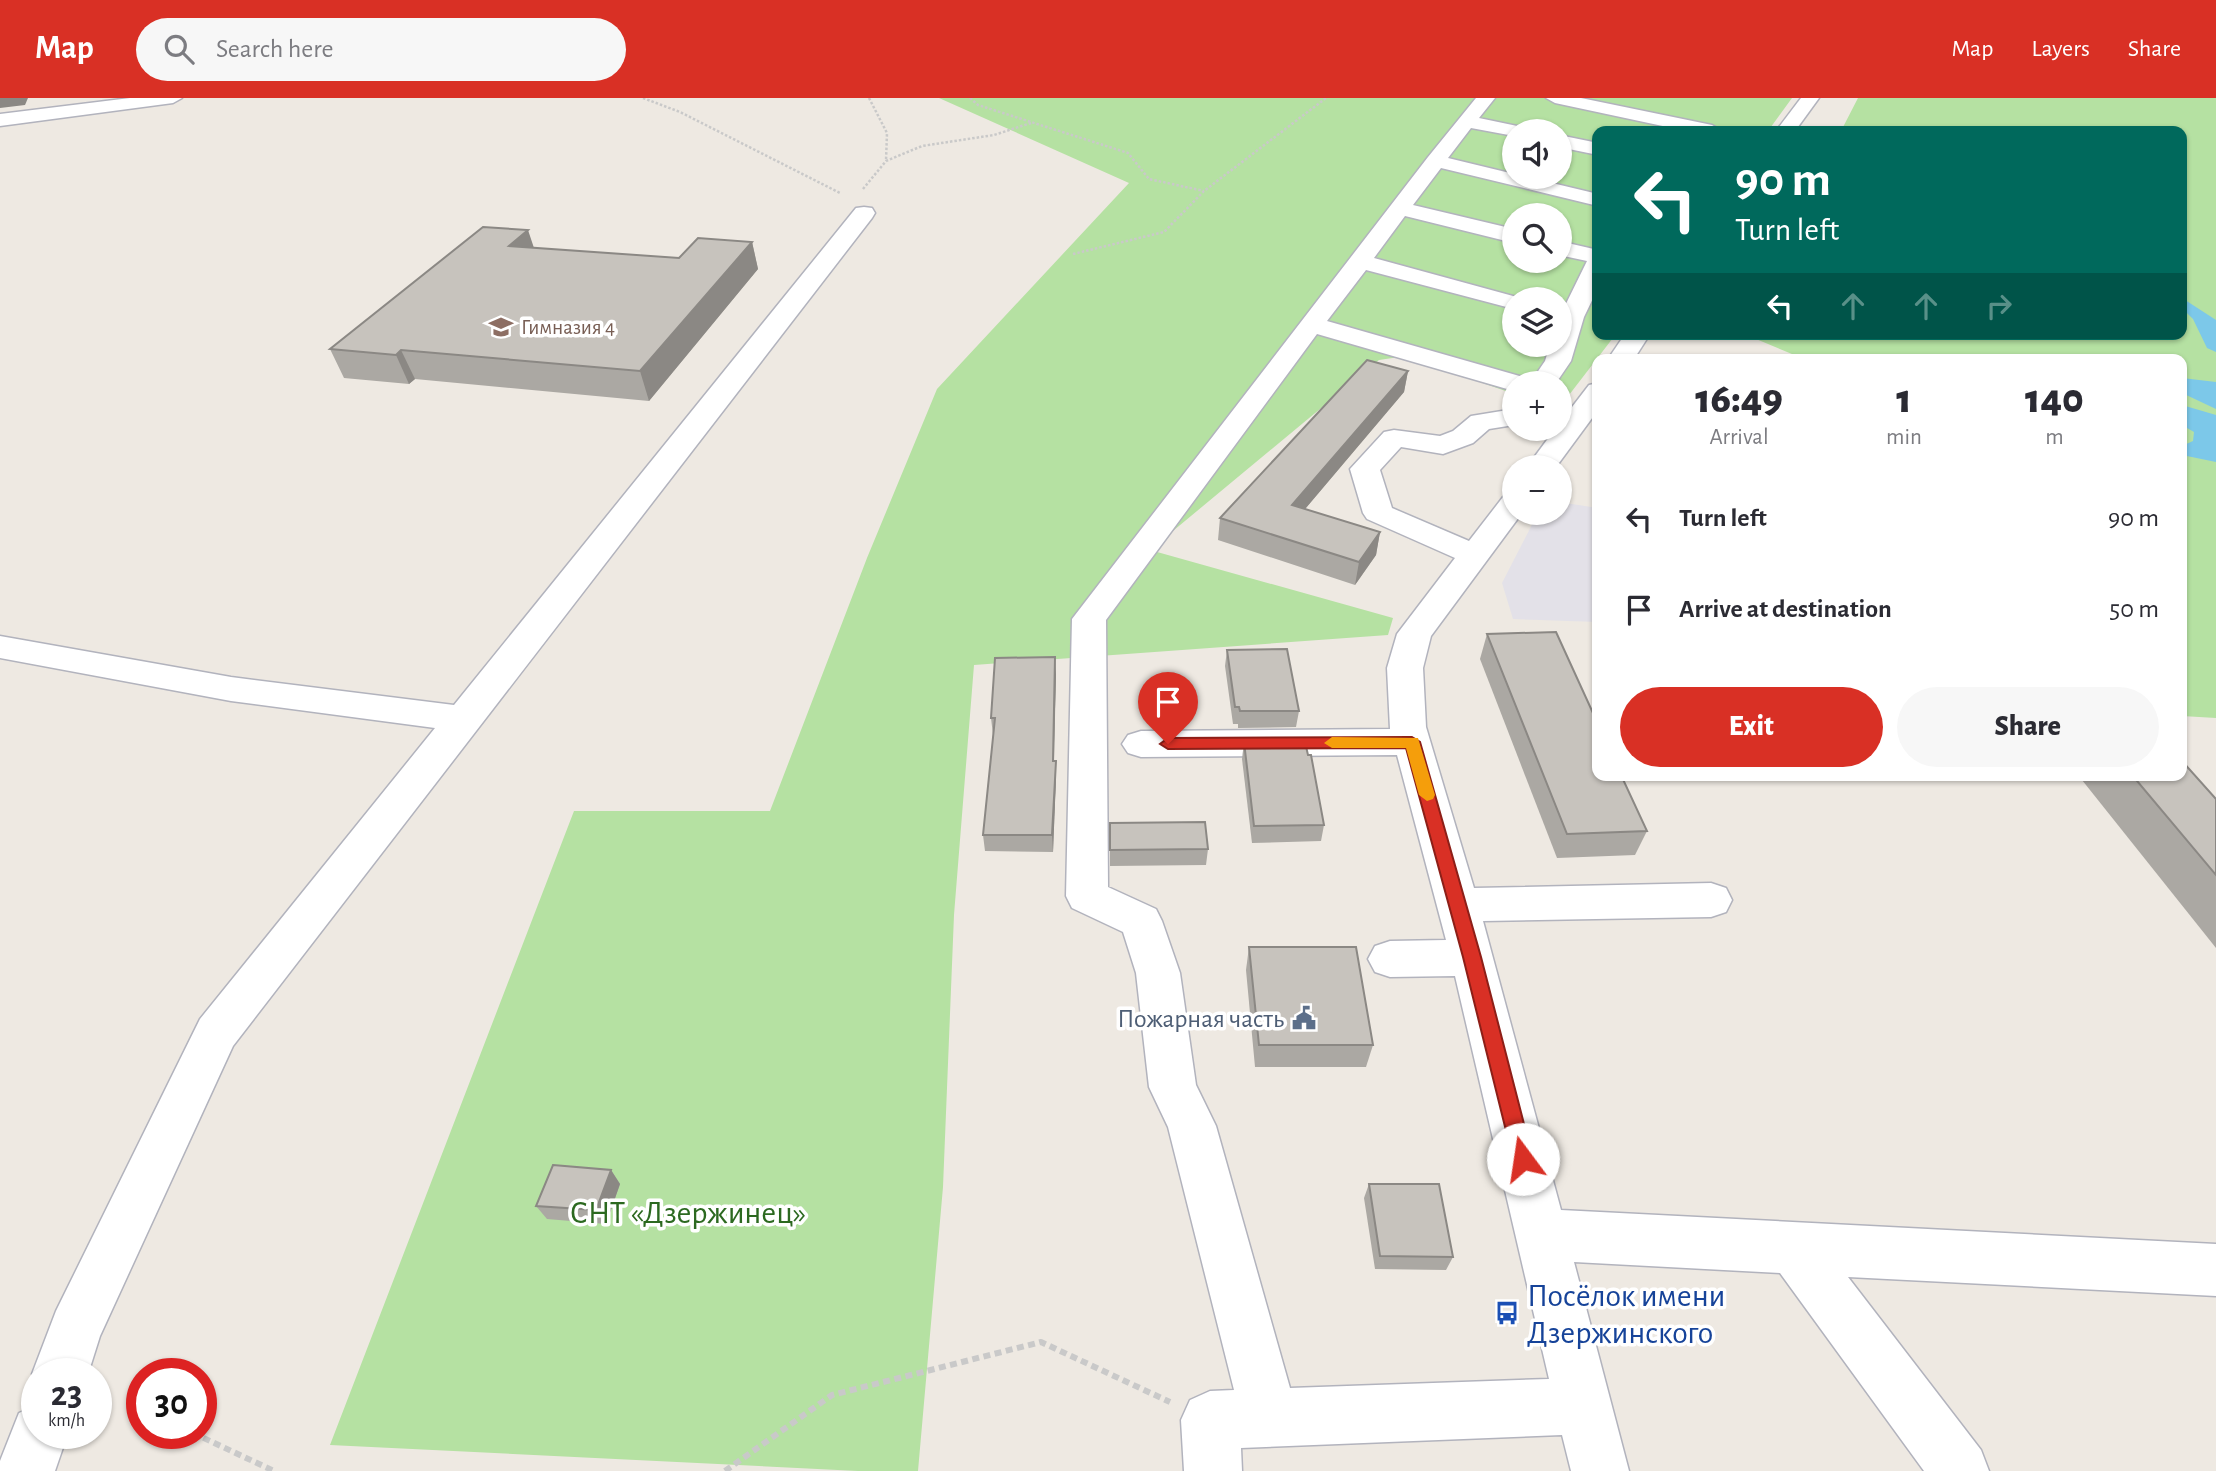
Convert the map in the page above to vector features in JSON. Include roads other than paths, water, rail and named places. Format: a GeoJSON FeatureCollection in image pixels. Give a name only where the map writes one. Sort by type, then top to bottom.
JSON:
{"type":"FeatureCollection","features":[{"type":"Feature","properties":{"kind":"street"},"geometry":{"type":"LineString","coordinates":[[0,120],[117,102],[173,98]]}},
{"type":"Feature","properties":{"kind":"street"},"geometry":{"type":"LineString","coordinates":[[1555,98],[1669,126]]}},
{"type":"Feature","properties":{"kind":"street"},"geometry":{"type":"LineString","coordinates":[[1789,126],[1810,98]]}},
{"type":"Feature","properties":{"kind":"street"},"geometry":{"type":"LineString","coordinates":[[1270,1418],[1192,1126],[1174,1087],[1158,973],[1141,921],[1087,896],[1089,619],[1476,109],[1502,124]]}},
{"type":"Feature","properties":{"kind":"street"},"geometry":{"type":"LineString","coordinates":[[1572,144],[1592,148]]}},
{"type":"Feature","properties":{"kind":"street"},"geometry":{"type":"LineString","coordinates":[[1435,161],[1592,199]]}},
{"type":"Feature","properties":{"kind":"street"},"geometry":{"type":"LineString","coordinates":[[65,1358],[75,1330],[216,1033],[464,719],[861,204]]}},
{"type":"Feature","properties":{"kind":"street"},"geometry":{"type":"LineString","coordinates":[[1400,208],[1502,233]]}},
{"type":"Feature","properties":{"kind":"street"},"geometry":{"type":"LineString","coordinates":[[1572,252],[1592,258]]}},
{"type":"Feature","properties":{"kind":"street"},"geometry":{"type":"LineString","coordinates":[[1360,261],[1502,299]]}},
{"type":"Feature","properties":{"kind":"street"},"geometry":{"type":"LineString","coordinates":[[1572,303],[1592,270]]}},
{"type":"Feature","properties":{"kind":"street"},"geometry":{"type":"LineString","coordinates":[[1312,325],[1502,380]]}},
{"type":"Feature","properties":{"kind":"street"},"geometry":{"type":"LineString","coordinates":[[1572,396],[1592,397]]}},
{"type":"Feature","properties":{"kind":"street"},"geometry":{"type":"LineString","coordinates":[[1550,455],[1592,398]]}},
{"type":"Feature","properties":{"kind":"street"},"geometry":{"type":"LineString","coordinates":[[1474,555],[1378,513],[1365,469],[1394,438],[1443,445],[1463,437],[1481,422],[1502,419]]}},
{"type":"Feature","properties":{"kind":"street"},"geometry":{"type":"LineString","coordinates":[[1502,519],[1414,634],[1407,652],[1404,691],[1412,742],[1472,957],[1600,1471]]}},
{"type":"Feature","properties":{"kind":"street"},"geometry":{"type":"LineString","coordinates":[[0,647],[100,669],[345,706],[464,719]]}},
{"type":"Feature","properties":{"kind":"street"},"geometry":{"type":"LineString","coordinates":[[1141,744],[1412,742]]}},
{"type":"Feature","properties":{"kind":"street"},"geometry":{"type":"LineString","coordinates":[[1457,905],[1711,900]]}},
{"type":"Feature","properties":{"kind":"street"},"geometry":{"type":"LineString","coordinates":[[1390,959],[1472,957]]}},
{"type":"Feature","properties":{"kind":"street"},"geometry":{"type":"LineString","coordinates":[[1542,1234],[2216,1270]]}},
{"type":"Feature","properties":{"kind":"street"},"geometry":{"type":"LineString","coordinates":[[1792,1246],[1960,1471]]}},
{"type":"Feature","properties":{"kind":"street"},"geometry":{"type":"LineString","coordinates":[[1212,1446],[1270,1418],[1583,1406]]}},
{"type":"Feature","properties":{"kind":"street"},"geometry":{"type":"LineString","coordinates":[[26,1471],[34,1449]]}},
{"type":"Feature","properties":{"kind":"water"},"geometry":{"type":"Polygon","coordinates":[[[2187,301],[2216,320],[2216,352],[2207,348],[2193,319],[2187,313],[2187,301]]]}},
{"type":"Feature","properties":{"kind":"water"},"geometry":{"type":"Polygon","coordinates":[[[2187,379],[2216,382],[2216,409],[2187,395],[2187,379]]]}},
{"type":"Feature","properties":{"kind":"water"},"geometry":{"type":"Polygon","coordinates":[[[2187,406],[2216,415],[2216,462],[2187,456],[2187,444],[2193,441],[2194,432],[2187,428],[2187,406]]]}},
{"type":"Feature","properties":{"kind":"place","name":"Гимназия 4"},"geometry":{"type":"Point","coordinates":[501,327]}},
{"type":"Feature","properties":{"kind":"place","name":"Пожарная часть"},"geometry":{"type":"Point","coordinates":[1304,1018]}},
{"type":"Feature","properties":{"kind":"place","name":"Посёлок имени Дзержинского"},"geometry":{"type":"Point","coordinates":[1507,1313]}},
{"type":"Feature","properties":{"kind":"park label","name":"СНТ «Дзержинец»"},"geometry":{"type":"Point","coordinates":[688,1212]}}]}
